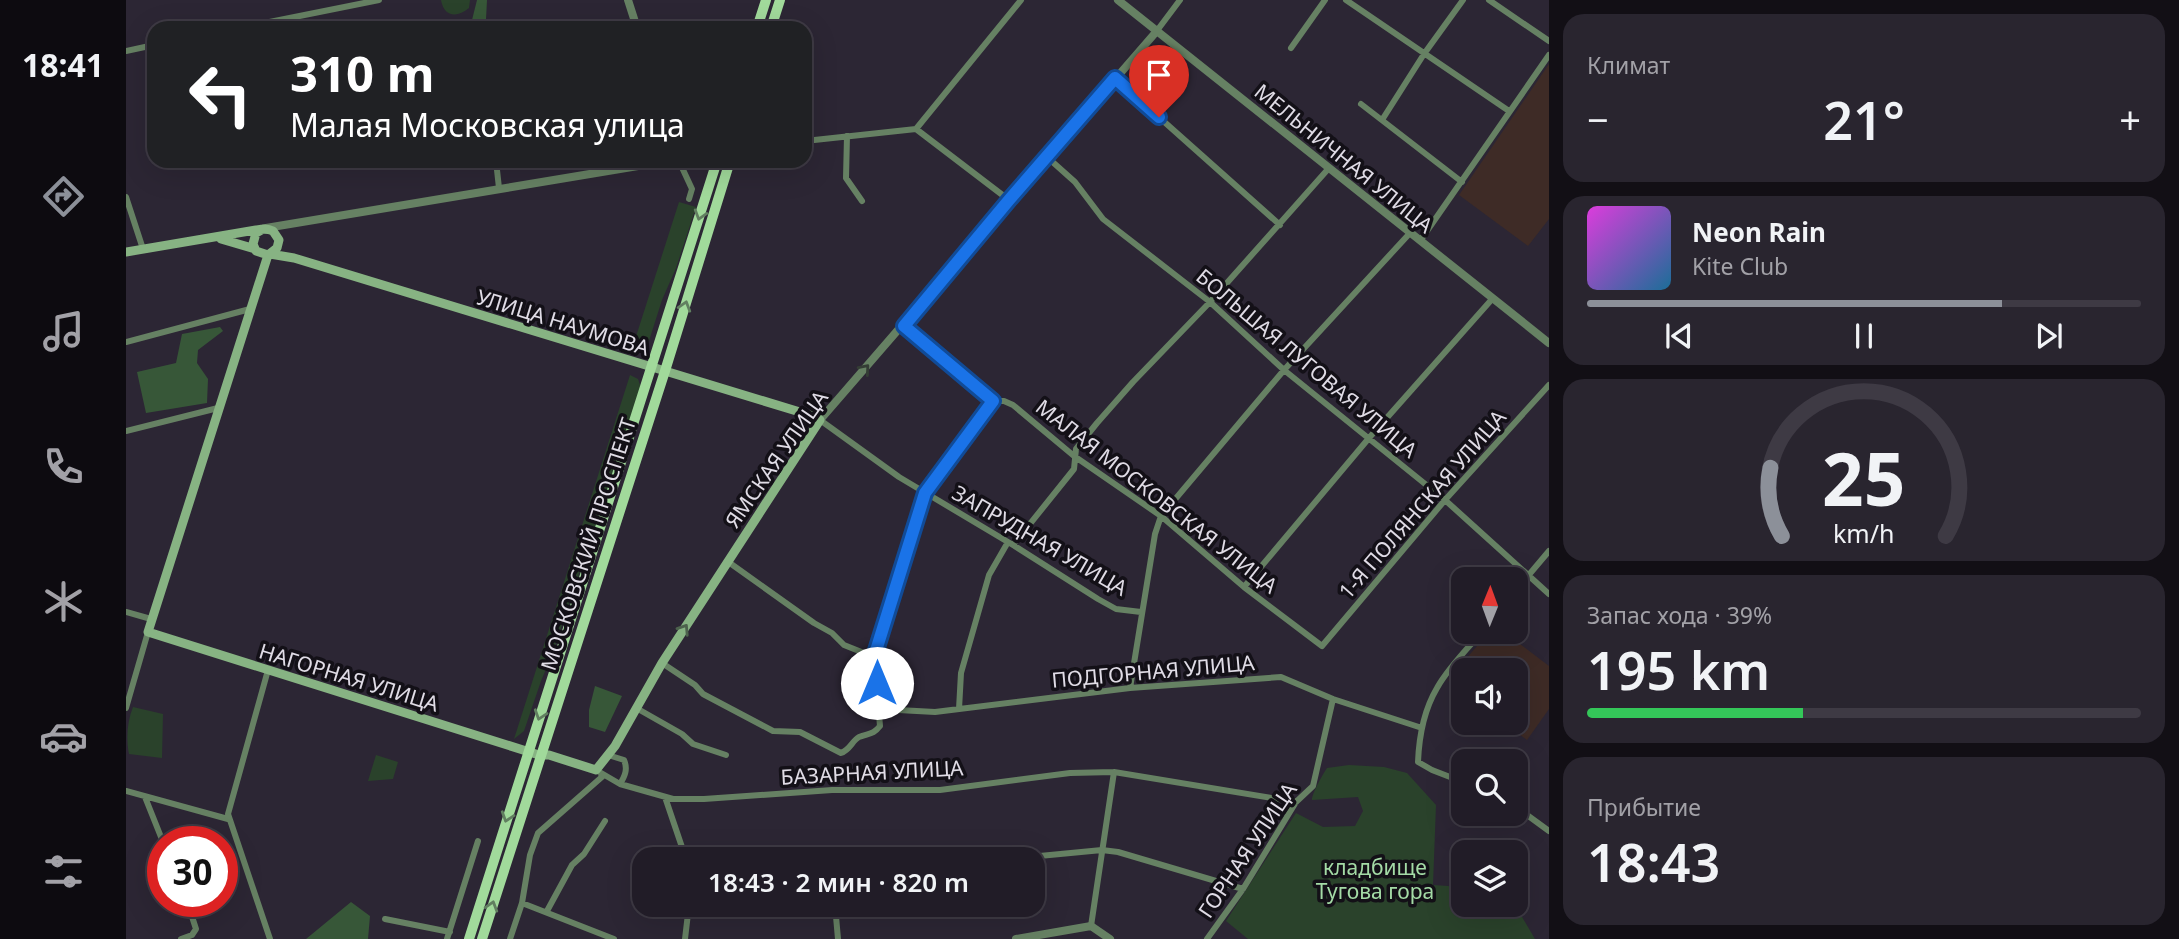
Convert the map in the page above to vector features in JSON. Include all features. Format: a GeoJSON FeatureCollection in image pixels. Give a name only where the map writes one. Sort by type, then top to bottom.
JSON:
{"type":"FeatureCollection","features":[{"type":"Feature","properties":{"kind":"main road"},"geometry":{"type":"LineString","coordinates":[[759,21],[766,0]]}},
{"type":"Feature","properties":{"kind":"main road"},"geometry":{"type":"LineString","coordinates":[[773,21],[780,0]]}},
{"type":"Feature","properties":{"kind":"main road","name":"МОСКОВСКИЙ ПРОСПЕКТ"},"geometry":{"type":"LineString","coordinates":[[469,939],[714,168]]}},
{"type":"Feature","properties":{"kind":"main road","name":"МОСКОВСКИЙ ПРОСПЕКТ"},"geometry":{"type":"LineString","coordinates":[[482,939],[728,168]]}},
{"type":"Feature","properties":{"kind":"main road"},"geometry":{"type":"LineString","coordinates":[[126,252],[263,229],[273,231],[279,241],[277,248],[269,254],[259,280],[148,632]]}},
{"type":"Feature","properties":{"kind":"main road"},"geometry":{"type":"LineString","coordinates":[[259,280],[253,239],[256,233],[263,229]]}},
{"type":"Feature","properties":{"kind":"main road"},"geometry":{"type":"LineString","coordinates":[[209,238],[230,240],[269,254]]}},
{"type":"Feature","properties":{"kind":"main road","name":"УЛИЦА НАУМОВА"},"geometry":{"type":"LineString","coordinates":[[279,241],[286,253],[294,258]]}},
{"type":"Feature","properties":{"kind":"main road","name":"УЛИЦА НАУМОВА"},"geometry":{"type":"LineString","coordinates":[[269,254],[294,258],[820,420]]}},
{"type":"Feature","properties":{"kind":"main road","name":"ЯМСКАЯ УЛИЦА"},"geometry":{"type":"LineString","coordinates":[[596,770],[638,709],[662,663],[820,420]]}},
{"type":"Feature","properties":{"kind":"main road","name":"НАГОРНАЯ УЛИЦА"},"geometry":{"type":"LineString","coordinates":[[148,632],[539,755]]}},
{"type":"Feature","properties":{"kind":"main road","name":"БАЗАРНАЯ УЛИЦА"},"geometry":{"type":"LineString","coordinates":[[539,755],[549,755],[596,770]]}},
{"type":"Feature","properties":{"kind":"street"},"geometry":{"type":"LineString","coordinates":[[275,21],[379,0]]}},
{"type":"Feature","properties":{"kind":"street"},"geometry":{"type":"LineString","coordinates":[[628,0],[636,21]]}},
{"type":"Feature","properties":{"kind":"street"},"geometry":{"type":"LineString","coordinates":[[916,129],[1021,0]]}},
{"type":"Feature","properties":{"kind":"street","name":"МЕЛЬНИЧНАЯ УЛИЦА"},"geometry":{"type":"LineString","coordinates":[[1118,0],[1549,343]]}},
{"type":"Feature","properties":{"kind":"street","name":"ЯМСКАЯ УЛИЦА"},"geometry":{"type":"LineString","coordinates":[[820,420],[1156,32],[1180,0]]}},
{"type":"Feature","properties":{"kind":"street"},"geometry":{"type":"LineString","coordinates":[[1292,48],[1325,0]]}},
{"type":"Feature","properties":{"kind":"street"},"geometry":{"type":"LineString","coordinates":[[1346,0],[1509,111]]}},
{"type":"Feature","properties":{"kind":"street"},"geometry":{"type":"LineString","coordinates":[[1382,120],[1424,54],[1463,0]]}},
{"type":"Feature","properties":{"kind":"street"},"geometry":{"type":"LineString","coordinates":[[1489,0],[1549,41]]}},
{"type":"Feature","properties":{"kind":"street"},"geometry":{"type":"LineString","coordinates":[[126,51],[147,47]]}},
{"type":"Feature","properties":{"kind":"street"},"geometry":{"type":"LineString","coordinates":[[1420,241],[1549,55]]}},
{"type":"Feature","properties":{"kind":"street"},"geometry":{"type":"LineString","coordinates":[[1115,78],[1280,225]]}},
{"type":"Feature","properties":{"kind":"street"},"geometry":{"type":"LineString","coordinates":[[1361,104],[1462,182]]}},
{"type":"Feature","properties":{"kind":"street"},"geometry":{"type":"LineString","coordinates":[[812,140],[916,129],[1009,200]]}},
{"type":"Feature","properties":{"kind":"street"},"geometry":{"type":"LineString","coordinates":[[847,136],[846,178],[862,201]]}},
{"type":"Feature","properties":{"kind":"street","name":"БОЛЬШАЯ ЛУГОВАЯ УЛИЦА"},"geometry":{"type":"LineString","coordinates":[[1047,157],[1076,182],[1103,219],[1210,302],[1284,370],[1445,500],[1549,594]]}},
{"type":"Feature","properties":{"kind":"street"},"geometry":{"type":"LineString","coordinates":[[497,168],[499,188]]}},
{"type":"Feature","properties":{"kind":"street"},"geometry":{"type":"LineString","coordinates":[[263,229],[624,168]]}},
{"type":"Feature","properties":{"kind":"street"},"geometry":{"type":"LineString","coordinates":[[683,168],[692,189],[689,199]]}},
{"type":"Feature","properties":{"kind":"street"},"geometry":{"type":"LineString","coordinates":[[959,709],[961,673],[989,575],[1011,543],[1074,469],[1076,449],[1133,382],[1210,302],[1329,168]]}},
{"type":"Feature","properties":{"kind":"street"},"geometry":{"type":"LineString","coordinates":[[126,197],[143,249]]}},
{"type":"Feature","properties":{"kind":"street"},"geometry":{"type":"LineString","coordinates":[[279,241],[285,229],[296,223]]}},
{"type":"Feature","properties":{"kind":"street"},"geometry":{"type":"LineString","coordinates":[[1130,688],[1154,534],[1161,516],[1284,370],[1410,233]]}},
{"type":"Feature","properties":{"kind":"street"},"geometry":{"type":"LineString","coordinates":[[1244,586],[1369,438],[1493,298]]}},
{"type":"Feature","properties":{"kind":"street"},"geometry":{"type":"LineString","coordinates":[[126,342],[250,309]]}},
{"type":"Feature","properties":{"kind":"street","name":"МАЛАЯ МОСКОВСКАЯ УЛИЦА"},"geometry":{"type":"LineString","coordinates":[[904,326],[993,401],[1004,401],[1013,405],[1074,456],[1161,516],[1244,586],[1322,646]]}},
{"type":"Feature","properties":{"kind":"street","name":"1-Я ПОЛЯНСКАЯ УЛИЦА"},"geometry":{"type":"LineString","coordinates":[[1322,646],[1445,500],[1549,385]]}},
{"type":"Feature","properties":{"kind":"street"},"geometry":{"type":"LineString","coordinates":[[662,663],[695,685],[703,694],[773,731],[800,732],[841,753],[847,751],[857,738],[874,734],[880,726],[880,709],[874,657],[925,493],[993,401]]}},
{"type":"Feature","properties":{"kind":"street"},"geometry":{"type":"LineString","coordinates":[[126,431],[218,408]]}},
{"type":"Feature","properties":{"kind":"street","name":"ЗАПРУДНАЯ УЛИЦА"},"geometry":{"type":"LineString","coordinates":[[820,420],[925,493],[1116,609],[1141,612]]}},
{"type":"Feature","properties":{"kind":"street"},"geometry":{"type":"LineString","coordinates":[[1529,574],[1549,551]]}},
{"type":"Feature","properties":{"kind":"street"},"geometry":{"type":"LineString","coordinates":[[727,561],[832,633],[844,645],[874,657]]}},
{"type":"Feature","properties":{"kind":"street"},"geometry":{"type":"LineString","coordinates":[[126,612],[151,619]]}},
{"type":"Feature","properties":{"kind":"street"},"geometry":{"type":"LineString","coordinates":[[126,708],[148,632]]}},
{"type":"Feature","properties":{"kind":"street"},"geometry":{"type":"LineString","coordinates":[[1451,777],[1418,762],[1422,728],[1437,687],[1472,644]]}},
{"type":"Feature","properties":{"kind":"street"},"geometry":{"type":"LineString","coordinates":[[268,670],[228,819],[270,939]]}},
{"type":"Feature","properties":{"kind":"street","name":"ПОДГОРНАЯ УЛИЦА"},"geometry":{"type":"LineString","coordinates":[[880,709],[935,712],[1130,688],[1281,677],[1333,699],[1422,728]]}},
{"type":"Feature","properties":{"kind":"street","name":"ГОРНАЯ УЛИЦА"},"geometry":{"type":"LineString","coordinates":[[1207,939],[1242,889],[1296,802],[1312,786],[1333,699]]}},
{"type":"Feature","properties":{"kind":"street"},"geometry":{"type":"LineString","coordinates":[[638,709],[682,734],[693,744],[726,755]]}},
{"type":"Feature","properties":{"kind":"street"},"geometry":{"type":"LineString","coordinates":[[608,755],[624,760],[626,764],[626,772],[620,784]]}},
{"type":"Feature","properties":{"kind":"street"},"geometry":{"type":"LineString","coordinates":[[510,939],[522,903],[530,855],[538,833],[603,776],[596,770]]}},
{"type":"Feature","properties":{"kind":"street","name":"БАЗАРНАЯ УЛИЦА"},"geometry":{"type":"LineString","coordinates":[[596,770],[620,784],[665,797],[704,799],[832,790],[940,790],[1070,773],[1114,772],[1296,802]]}},
{"type":"Feature","properties":{"kind":"street"},"geometry":{"type":"LineString","coordinates":[[1091,926],[1114,772]]}},
{"type":"Feature","properties":{"kind":"street"},"geometry":{"type":"LineString","coordinates":[[126,791],[228,819]]}},
{"type":"Feature","properties":{"kind":"street"},"geometry":{"type":"LineString","coordinates":[[145,797],[157,826]]}},
{"type":"Feature","properties":{"kind":"street"},"geometry":{"type":"LineString","coordinates":[[665,797],[682,847]]}},
{"type":"Feature","properties":{"kind":"street"},"geometry":{"type":"LineString","coordinates":[[1528,816],[1549,831]]}},
{"type":"Feature","properties":{"kind":"street"},"geometry":{"type":"LineString","coordinates":[[547,911],[572,865],[584,855],[606,821]]}},
{"type":"Feature","properties":{"kind":"street"},"geometry":{"type":"LineString","coordinates":[[385,919],[448,935],[478,841]]}},
{"type":"Feature","properties":{"kind":"street"},"geometry":{"type":"LineString","coordinates":[[1045,855],[1102,850],[1137,856],[1242,889]]}},
{"type":"Feature","properties":{"kind":"street"},"geometry":{"type":"LineString","coordinates":[[522,903],[614,939]]}},
{"type":"Feature","properties":{"kind":"street"},"geometry":{"type":"LineString","coordinates":[[181,939],[192,935],[196,929],[192,917]]}},
{"type":"Feature","properties":{"kind":"street"},"geometry":{"type":"LineString","coordinates":[[685,939],[688,917]]}},
{"type":"Feature","properties":{"kind":"street"},"geometry":{"type":"LineString","coordinates":[[836,917],[838,939]]}},
{"type":"Feature","properties":{"kind":"street"},"geometry":{"type":"LineString","coordinates":[[1016,939],[1091,926],[1110,939]]}},
{"type":"Feature","properties":{"kind":"shaded area"},"geometry":{"type":"Polygon","coordinates":[[[1549,64],[1549,219],[1528,246],[1459,195],[1549,64]]]}},
{"type":"Feature","properties":{"kind":"shaded area"},"geometry":{"type":"Polygon","coordinates":[[[1479,644],[1520,644],[1549,666],[1549,709],[1527,740],[1520,735],[1528,735],[1528,658],[1467,658],[1479,644]]]}},
{"type":"Feature","properties":{"kind":"green space"},"geometry":{"type":"Polygon","coordinates":[[[441,0],[470,0],[469,8],[456,14],[448,13],[441,0]]]}},
{"type":"Feature","properties":{"kind":"green space"},"geometry":{"type":"Polygon","coordinates":[[[477,0],[487,0],[487,21],[472,21],[477,0]]]}},
{"type":"Feature","properties":{"kind":"green space"},"geometry":{"type":"Polygon","coordinates":[[[679,202],[696,207],[648,344],[641,351],[632,349],[679,202]]]}},
{"type":"Feature","properties":{"kind":"green space"},"geometry":{"type":"Polygon","coordinates":[[[220,327],[223,331],[198,350],[197,363],[208,379],[207,403],[146,413],[137,372],[176,363],[182,334],[220,327]]]}},
{"type":"Feature","properties":{"kind":"green space"},"geometry":{"type":"Polygon","coordinates":[[[630,375],[638,379],[641,388],[552,655],[524,731],[514,739],[630,375]]]}},
{"type":"Feature","properties":{"kind":"green space"},"geometry":{"type":"Polygon","coordinates":[[[595,686],[622,696],[605,732],[589,727],[589,710],[595,686]]]}},
{"type":"Feature","properties":{"kind":"green space"},"geometry":{"type":"Polygon","coordinates":[[[133,707],[163,714],[162,758],[129,754],[128,730],[133,707]]]}},
{"type":"Feature","properties":{"kind":"green space"},"geometry":{"type":"Polygon","coordinates":[[[376,755],[398,762],[393,779],[368,781],[376,755]]]}},
{"type":"Feature","properties":{"kind":"green space","name":"кладбище Тугова гора"},"geometry":{"type":"Polygon","coordinates":[[[1349,765],[1384,767],[1407,773],[1436,805],[1433,885],[1451,886],[1451,917],[1522,917],[1535,939],[1248,939],[1226,921],[1296,813],[1323,827],[1355,826],[1363,811],[1358,797],[1312,800],[1327,768],[1349,765]]]}},
{"type":"Feature","properties":{"kind":"green space"},"geometry":{"type":"Polygon","coordinates":[[[351,902],[370,916],[368,939],[306,939],[351,902]]]}},
{"type":"Feature","properties":{"kind":"route"},"geometry":{"type":"LineString","coordinates":[[877,683],[874,657],[925,493],[993,401],[904,326],[1115,78],[1159,117]]}}]}
